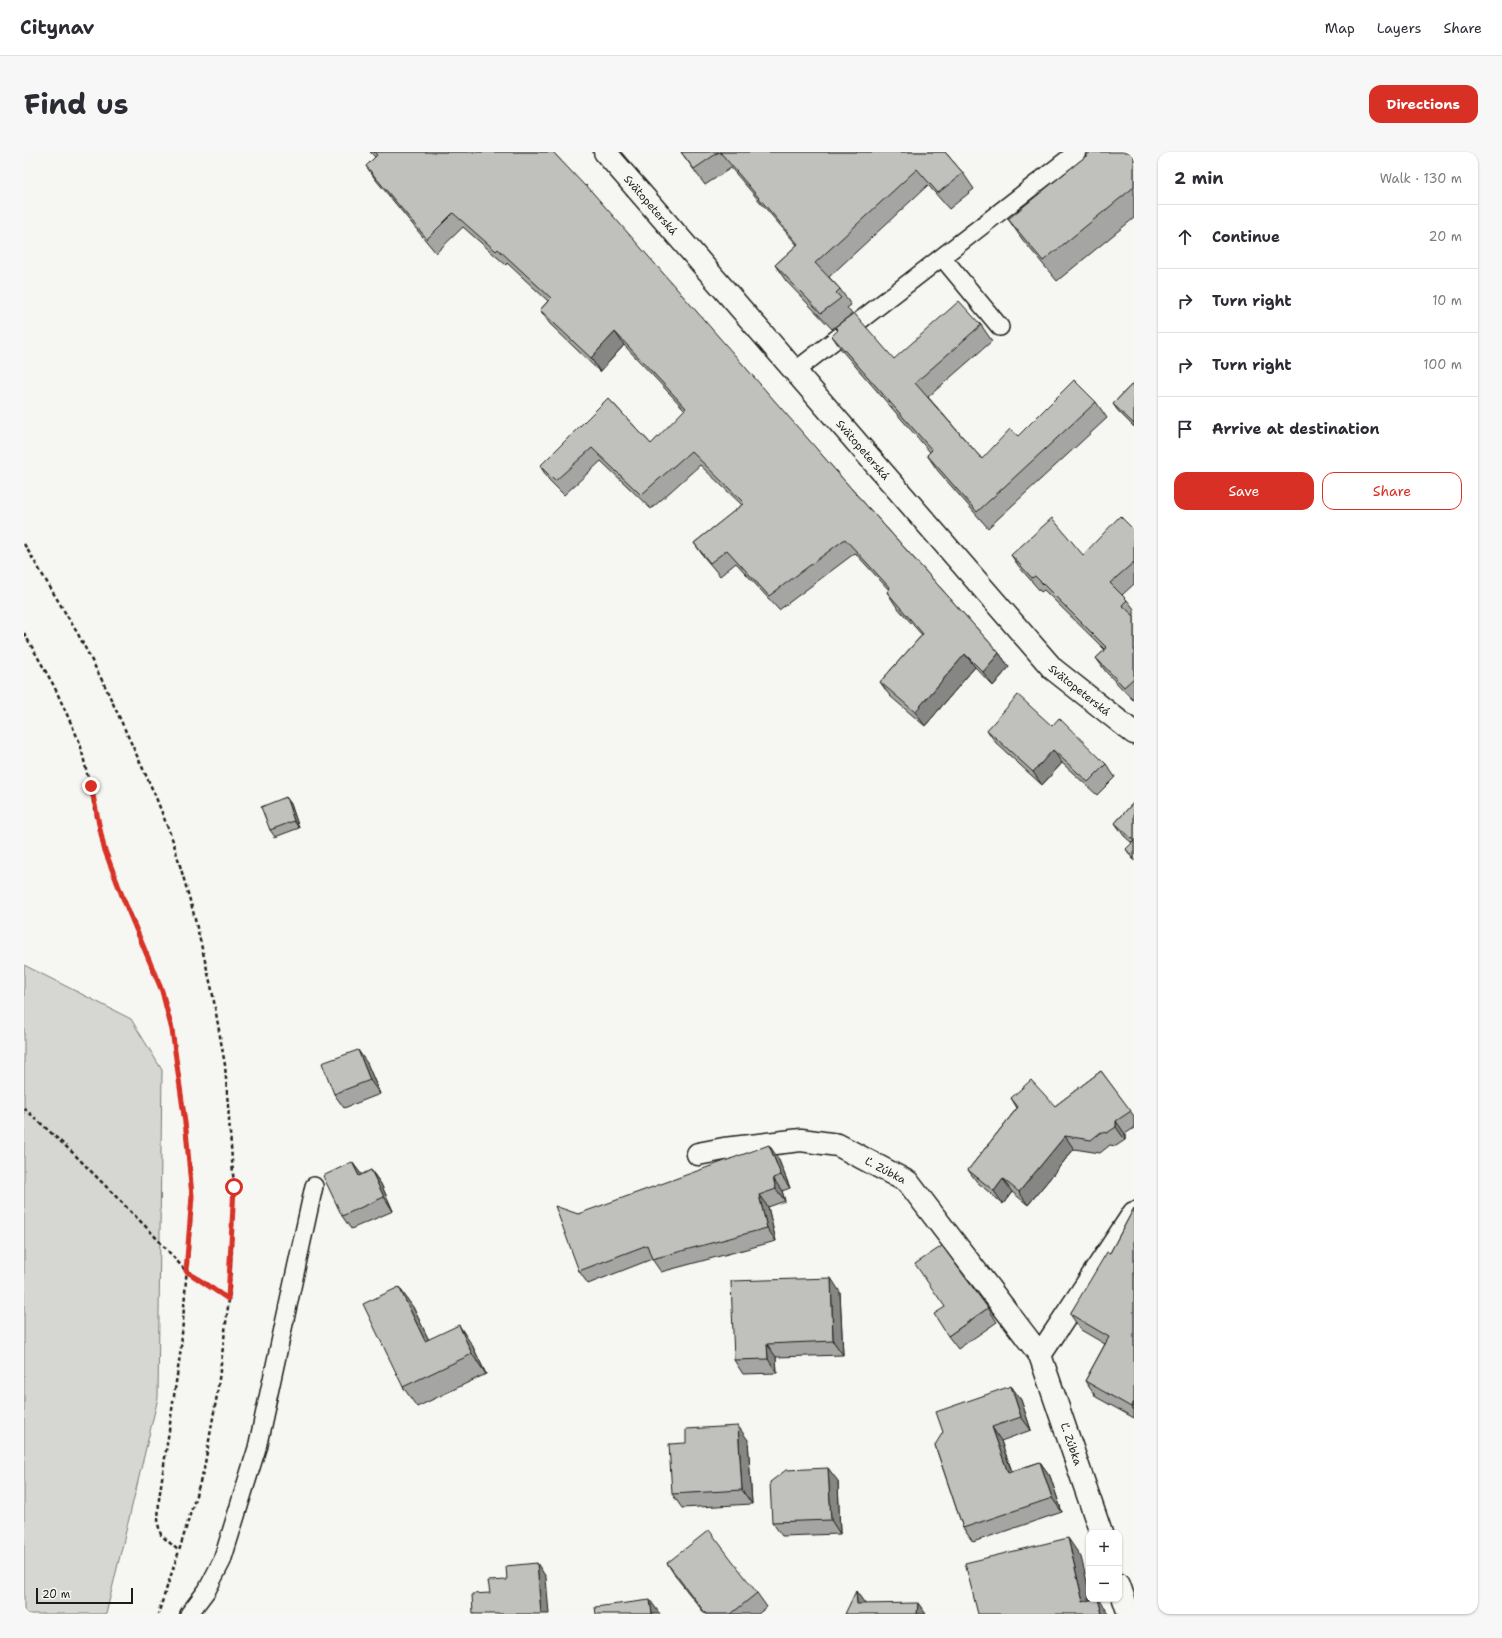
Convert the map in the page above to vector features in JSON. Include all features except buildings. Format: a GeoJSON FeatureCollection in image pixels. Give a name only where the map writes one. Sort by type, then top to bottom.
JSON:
{"type":"FeatureCollection","features":[{"type":"Feature","properties":{"kind":"street","name":"Svätopeterská"},"geometry":{"type":"LineString","coordinates":[[605,152],[1053,668],[1134,733]]}},
{"type":"Feature","properties":{"kind":"street","name":"Ľ. Zúbka"},"geometry":{"type":"LineString","coordinates":[[698,1154],[724,1149],[801,1140],[838,1145],[908,1182],[1040,1355],[1100,1530]]}},
{"type":"Feature","properties":{"kind":"street"},"geometry":{"type":"LineString","coordinates":[[1040,1355],[1134,1213]]}},
{"type":"Feature","properties":{"kind":"street"},"geometry":{"type":"LineString","coordinates":[[1122,1593],[1129,1614]]}},
{"type":"Feature","properties":{"kind":"lane"},"geometry":{"type":"LineString","coordinates":[[795,371],[1077,152]]}},
{"type":"Feature","properties":{"kind":"lane"},"geometry":{"type":"LineString","coordinates":[[942,258],[1000,327]]}},
{"type":"Feature","properties":{"kind":"lane"},"geometry":{"type":"LineString","coordinates":[[189,1614],[207,1590],[222,1561],[257,1448],[314,1186]]}},
{"type":"Feature","properties":{"kind":"path"},"geometry":{"type":"LineString","coordinates":[[24,544],[78,634],[132,744],[155,795],[173,841],[193,911],[212,990],[227,1080],[234,1187],[228,1299],[217,1395],[204,1469],[158,1614]]}},
{"type":"Feature","properties":{"kind":"path"},"geometry":{"type":"LineString","coordinates":[[24,634],[54,686],[80,743],[104,848],[164,999],[172,1030],[185,1123],[192,1196],[181,1348],[159,1499],[158,1524],[161,1535],[179,1551]]}},
{"type":"Feature","properties":{"kind":"path"},"geometry":{"type":"LineString","coordinates":[[24,1108],[72,1152],[150,1231],[186,1271],[228,1299]]}},
{"type":"Feature","properties":{"kind":"shaded area"},"geometry":{"type":"Polygon","coordinates":[[[24,965],[131,1019],[162,1070],[158,1398],[106,1614],[24,1614],[24,965]]]}},
{"type":"Feature","properties":{"kind":"route"},"geometry":{"type":"LineString","coordinates":[[91,786],[104,848],[162,991],[172,1030],[186,1130],[192,1196],[186,1271],[228,1299],[234,1187]]}}]}
